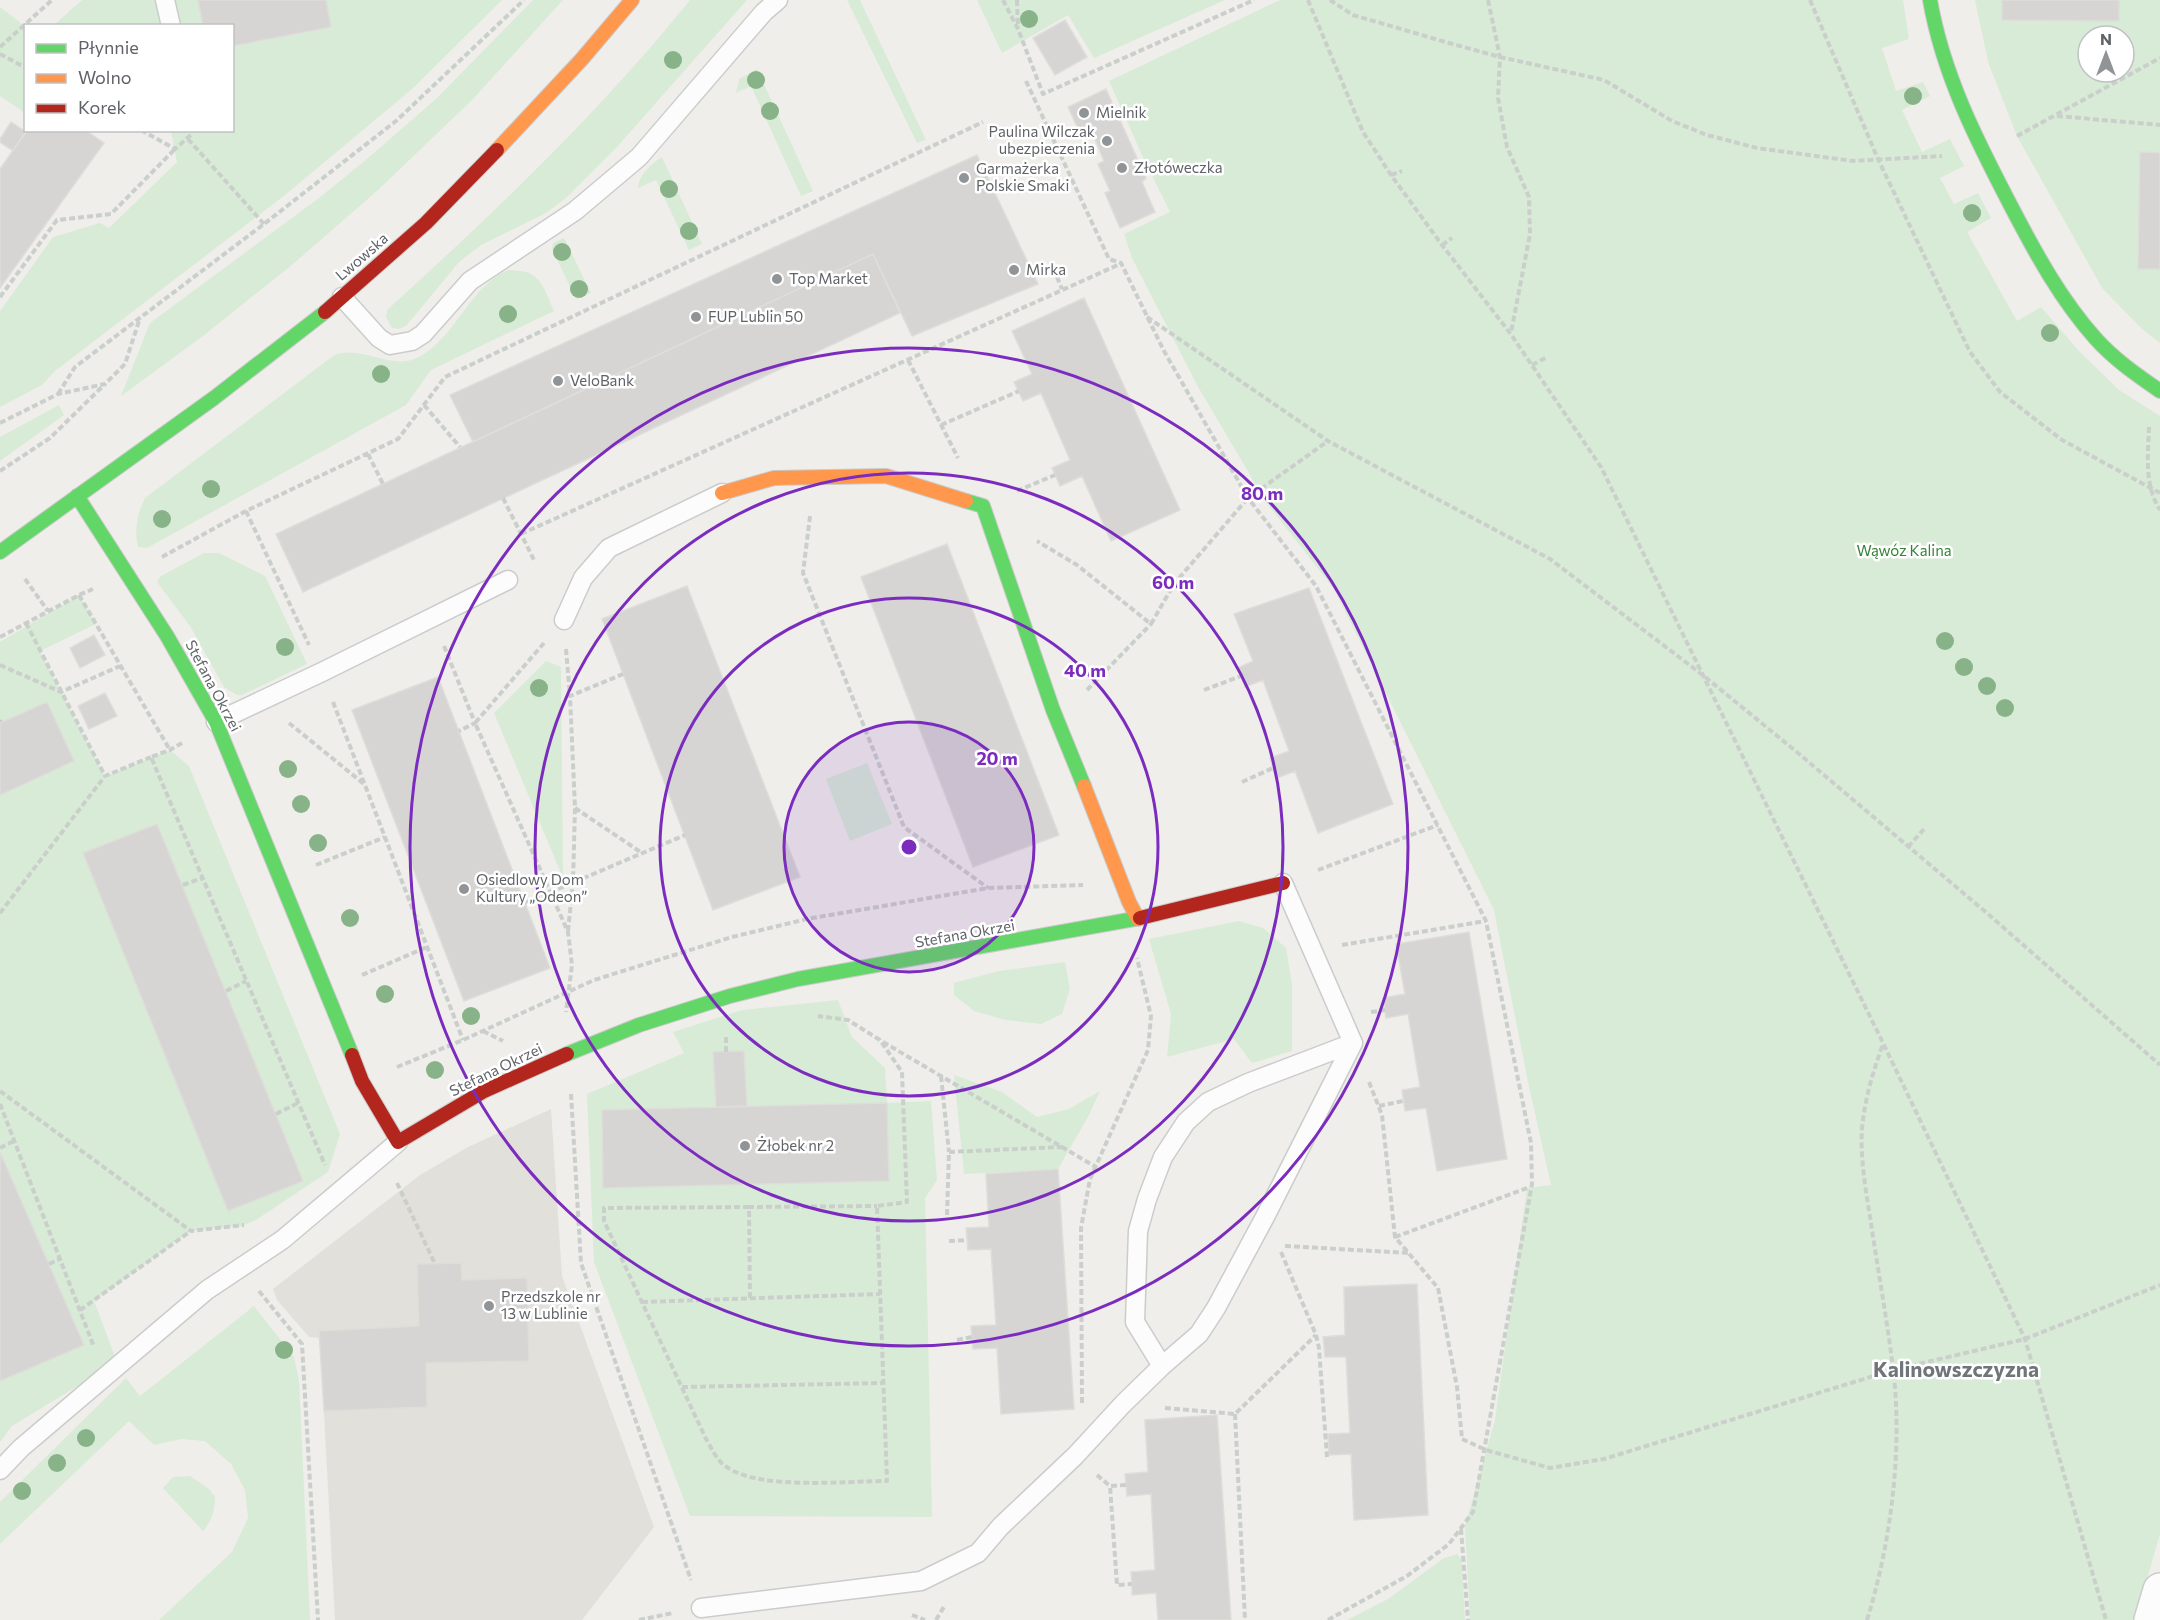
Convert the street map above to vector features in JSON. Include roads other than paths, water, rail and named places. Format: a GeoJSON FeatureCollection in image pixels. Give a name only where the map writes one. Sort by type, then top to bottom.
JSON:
{"type":"FeatureCollection","features":[{"type":"Feature","properties":{"kind":"street","name":"Lwowska"},"geometry":{"type":"LineString","coordinates":[[0,552],[202,407],[342,297],[425,223],[467,181],[561,82],[632,0]]}},
{"type":"Feature","properties":{"kind":"street"},"geometry":{"type":"LineString","coordinates":[[1930,0],[1932,18],[1949,77],[1983,153],[2040,261],[2075,312],[2112,356],[2156,388]]}},
{"type":"Feature","properties":{"kind":"street"},"geometry":{"type":"LineString","coordinates":[[722,493],[774,478],[886,476],[983,506],[1058,721],[1129,902],[1131,921]]}},
{"type":"Feature","properties":{"kind":"street","name":"Lwowska"},"geometry":{"type":"LineString","coordinates":[[22,518],[76,496]]}},
{"type":"Feature","properties":{"kind":"street","name":"Stefana Okrzei"},"geometry":{"type":"LineString","coordinates":[[76,496],[170,640],[216,722],[362,1082],[399,1143],[484,1091],[564,1055],[639,1025],[730,996],[798,979],[1131,921],[1283,883]]}},
{"type":"Feature","properties":{"kind":"street"},"geometry":{"type":"LineString","coordinates":[[2151,1620],[2160,1590]]}},
{"type":"Feature","properties":{"kind":"lane"},"geometry":{"type":"LineString","coordinates":[[165,0],[171,24]]}},
{"type":"Feature","properties":{"kind":"lane"},"geometry":{"type":"LineString","coordinates":[[342,297],[379,338],[390,345],[412,341],[423,334],[470,281],[575,211],[639,157],[764,12],[778,0]]}},
{"type":"Feature","properties":{"kind":"lane"},"geometry":{"type":"LineString","coordinates":[[564,620],[583,578],[609,548],[722,493]]}},
{"type":"Feature","properties":{"kind":"lane"},"geometry":{"type":"LineString","coordinates":[[216,722],[508,580]]}},
{"type":"Feature","properties":{"kind":"lane"},"geometry":{"type":"LineString","coordinates":[[1283,883],[1353,1043]]}},
{"type":"Feature","properties":{"kind":"lane"},"geometry":{"type":"LineString","coordinates":[[1162,1366],[1135,1322],[1138,1231],[1163,1157],[1186,1122],[1208,1102],[1248,1083],[1353,1043]]}},
{"type":"Feature","properties":{"kind":"lane"},"geometry":{"type":"LineString","coordinates":[[701,1608],[921,1581],[978,1553],[1000,1526],[1075,1456],[1123,1404],[1199,1334],[1216,1308],[1266,1215],[1353,1043]]}},
{"type":"Feature","properties":{"kind":"lane"},"geometry":{"type":"LineString","coordinates":[[0,1470],[21,1448],[207,1290],[282,1240],[399,1143]]}},
{"type":"Feature","properties":{"kind":"place","name":"Mielnik"},"geometry":{"type":"Point","coordinates":[1084,113]}},
{"type":"Feature","properties":{"kind":"place","name":"Paulina Wilczak ubezpieczenia"},"geometry":{"type":"Point","coordinates":[1107,141]}},
{"type":"Feature","properties":{"kind":"place","name":"Złotóweczka"},"geometry":{"type":"Point","coordinates":[1122,168]}},
{"type":"Feature","properties":{"kind":"place","name":"Garmażerka Polskie Smaki"},"geometry":{"type":"Point","coordinates":[964,178]}},
{"type":"Feature","properties":{"kind":"place","name":"Mirka"},"geometry":{"type":"Point","coordinates":[1014,270]}},
{"type":"Feature","properties":{"kind":"place","name":"Top Market"},"geometry":{"type":"Point","coordinates":[777,279]}},
{"type":"Feature","properties":{"kind":"place","name":"FUP Lublin 50"},"geometry":{"type":"Point","coordinates":[696,317]}},
{"type":"Feature","properties":{"kind":"place","name":"VeloBank"},"geometry":{"type":"Point","coordinates":[558,381]}},
{"type":"Feature","properties":{"kind":"place","name":"Osiedlowy Dom Kultury „Odeon”"},"geometry":{"type":"Point","coordinates":[464,889]}},
{"type":"Feature","properties":{"kind":"place","name":"Żłobek nr 2"},"geometry":{"type":"Point","coordinates":[745,1146]}},
{"type":"Feature","properties":{"kind":"place","name":"Przedszkole nr 13 w Lublinie"},"geometry":{"type":"Point","coordinates":[489,1306]}},
{"type":"Feature","properties":{"kind":"district","name":"Kalinowszczyzna"},"geometry":{"type":"Point","coordinates":[1956,1370]}},
{"type":"Feature","properties":{"kind":"park label","name":"Wąwóz Kalina"},"geometry":{"type":"Point","coordinates":[1904,551]}}]}
